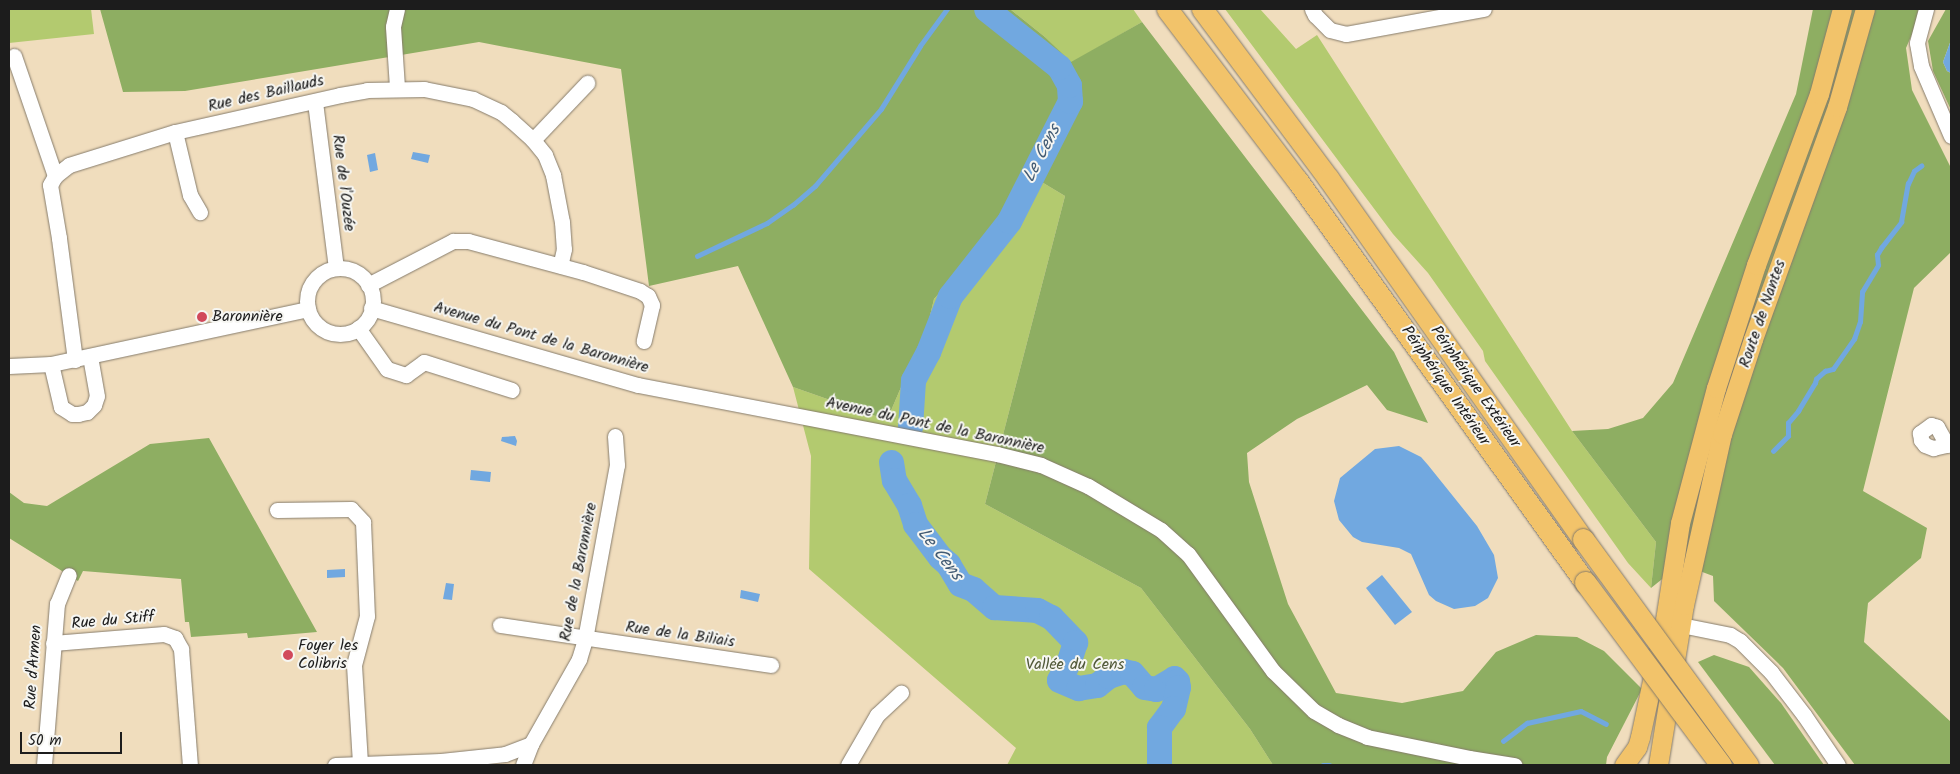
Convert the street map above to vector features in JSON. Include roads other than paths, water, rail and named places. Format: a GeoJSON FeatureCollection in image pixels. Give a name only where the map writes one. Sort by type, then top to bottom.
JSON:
{"type":"FeatureCollection","features":[{"type":"Feature","properties":{"kind":"highway","name":"Périphérique Intérieur"},"geometry":{"type":"LineString","coordinates":[[1168,9],[1298,180],[1585,582],[1721,765]]}},
{"type":"Feature","properties":{"kind":"highway","name":"Périphérique Extérieur"},"geometry":{"type":"LineString","coordinates":[[1202,9],[1328,178],[1583,539],[1748,765]]}},
{"type":"Feature","properties":{"kind":"main road","name":"Route de Nantes"},"geometry":{"type":"LineString","coordinates":[[1658,765],[1685,501],[1716,388],[1756,265],[1819,94],[1842,9]]}},
{"type":"Feature","properties":{"kind":"main road","name":"Route de Nantes"},"geometry":{"type":"LineString","coordinates":[[1626,765],[1637,747],[1640,737],[1673,622],[1722,434],[1753,339],[1837,108],[1865,9]]}},
{"type":"Feature","properties":{"kind":"main road"},"geometry":{"type":"LineString","coordinates":[[1626,765],[1642,765]]}},
{"type":"Feature","properties":{"kind":"street"},"geometry":{"type":"LineString","coordinates":[[397,9],[393,26],[397,88]]}},
{"type":"Feature","properties":{"kind":"street"},"geometry":{"type":"LineString","coordinates":[[1312,9],[1314,15],[1330,30],[1346,34],[1484,9]]}},
{"type":"Feature","properties":{"kind":"street"},"geometry":{"type":"LineString","coordinates":[[1926,9],[1917,42],[1921,66],[1951,136]]}},
{"type":"Feature","properties":{"kind":"street"},"geometry":{"type":"LineString","coordinates":[[14,56],[55,176],[50,185],[75,360]]}},
{"type":"Feature","properties":{"kind":"street"},"geometry":{"type":"LineString","coordinates":[[533,140],[587,83]]}},
{"type":"Feature","properties":{"kind":"street","name":"Rue des Baillauds"},"geometry":{"type":"LineString","coordinates":[[55,176],[69,165],[175,132],[367,90],[424,88],[473,99],[501,112],[533,140],[545,155],[559,198],[564,249],[560,266]]}},
{"type":"Feature","properties":{"kind":"street","name":"Rue de l'Ouzée"},"geometry":{"type":"LineString","coordinates":[[315,102],[336,268]]}},
{"type":"Feature","properties":{"kind":"street"},"geometry":{"type":"LineString","coordinates":[[175,132],[190,195],[200,212]]}},
{"type":"Feature","properties":{"kind":"street"},"geometry":{"type":"LineString","coordinates":[[368,285],[453,241],[468,241],[560,266],[640,291],[648,296],[652,305],[644,341]]}},
{"type":"Feature","properties":{"kind":"street"},"geometry":{"type":"LineString","coordinates":[[336,268],[353,271],[368,285],[372,294],[371,308],[366,320],[358,328],[346,333],[330,332],[316,323],[308,308],[308,295],[313,282],[323,273],[336,268]]}},
{"type":"Feature","properties":{"kind":"street"},"geometry":{"type":"LineString","coordinates":[[9,366],[52,364],[75,360],[308,308]]}},
{"type":"Feature","properties":{"kind":"street","name":"Avenue du Pont de la Baronnière"},"geometry":{"type":"LineString","coordinates":[[371,308],[638,385],[966,448],[1041,465],[1088,486],[1161,530],[1188,554],[1273,671],[1314,712],[1338,725],[1367,736],[1468,758],[1514,765]]}},
{"type":"Feature","properties":{"kind":"street"},"geometry":{"type":"LineString","coordinates":[[358,328],[387,369],[406,375],[424,362],[512,390]]}},
{"type":"Feature","properties":{"kind":"street"},"geometry":{"type":"LineString","coordinates":[[52,364],[61,407],[72,414],[78,414],[87,412],[94,405],[97,396],[90,357]]}},
{"type":"Feature","properties":{"kind":"street","name":"Rue de la Baronnière"},"geometry":{"type":"LineString","coordinates":[[523,765],[531,744],[579,659],[585,639],[617,465],[615,436]]}},
{"type":"Feature","properties":{"kind":"street"},"geometry":{"type":"LineString","coordinates":[[277,510],[351,509],[363,522],[367,616],[354,665],[360,764]]}},
{"type":"Feature","properties":{"kind":"street","name":"Rue d'Armen"},"geometry":{"type":"LineString","coordinates":[[44,765],[57,604],[69,574]]}},
{"type":"Feature","properties":{"kind":"street"},"geometry":{"type":"LineString","coordinates":[[1673,622],[1730,635],[1740,641],[1777,679],[1838,765]]}},
{"type":"Feature","properties":{"kind":"street","name":"Rue de la Biliais"},"geometry":{"type":"LineString","coordinates":[[500,626],[771,666]]}},
{"type":"Feature","properties":{"kind":"street","name":"Rue du Stiff"},"geometry":{"type":"LineString","coordinates":[[53,643],[164,634],[175,638],[181,649],[190,765]]}},
{"type":"Feature","properties":{"kind":"street"},"geometry":{"type":"LineString","coordinates":[[848,765],[876,715],[901,693]]}},
{"type":"Feature","properties":{"kind":"street"},"geometry":{"type":"LineString","coordinates":[[335,765],[441,761],[505,754],[531,744]]}},
{"type":"Feature","properties":{"kind":"water"},"geometry":{"type":"Polygon","coordinates":[[[1951,40],[1951,73],[1947,71],[1943,62],[1951,40]]]}},
{"type":"Feature","properties":{"kind":"water"},"geometry":{"type":"Polygon","coordinates":[[[413,152],[430,155],[428,163],[411,159],[413,152]]]}},
{"type":"Feature","properties":{"kind":"water"},"geometry":{"type":"Polygon","coordinates":[[[375,153],[378,170],[370,172],[367,155],[375,153]]]}},
{"type":"Feature","properties":{"kind":"water"},"geometry":{"type":"Polygon","coordinates":[[[515,436],[516,446],[501,441],[502,437],[515,436]]]}},
{"type":"Feature","properties":{"kind":"water"},"geometry":{"type":"Polygon","coordinates":[[[1399,446],[1421,457],[1428,465],[1477,526],[1494,555],[1498,578],[1488,598],[1475,606],[1454,609],[1436,601],[1429,595],[1411,554],[1399,548],[1362,542],[1353,537],[1339,520],[1334,501],[1340,478],[1375,449],[1399,446]]]}},
{"type":"Feature","properties":{"kind":"water"},"geometry":{"type":"Polygon","coordinates":[[[471,470],[491,472],[490,482],[470,480],[471,470]]]}},
{"type":"Feature","properties":{"kind":"water"},"geometry":{"type":"Polygon","coordinates":[[[345,569],[345,577],[327,578],[327,570],[345,569]]]}},
{"type":"Feature","properties":{"kind":"water"},"geometry":{"type":"Polygon","coordinates":[[[1382,575],[1412,612],[1395,625],[1366,588],[1382,575]]]}},
{"type":"Feature","properties":{"kind":"water"},"geometry":{"type":"Polygon","coordinates":[[[446,583],[454,584],[452,600],[443,599],[446,583]]]}},
{"type":"Feature","properties":{"kind":"water"},"geometry":{"type":"Polygon","coordinates":[[[741,590],[760,594],[758,602],[740,598],[741,590]]]}},
{"type":"Feature","properties":{"kind":"waterway"},"geometry":{"type":"LineString","coordinates":[[697,256],[767,223],[793,205],[815,186],[881,109],[920,46],[947,9]]}},
{"type":"Feature","properties":{"kind":"waterway","name":"Le Cens"},"geometry":{"type":"LineString","coordinates":[[910,427],[913,380],[928,352],[950,296],[1009,221],[1070,101],[1069,85],[1059,67],[986,9]]}},
{"type":"Feature","properties":{"kind":"waterway"},"geometry":{"type":"LineString","coordinates":[[1773,451],[1788,436],[1788,423],[1798,411],[1816,379],[1825,371],[1833,369],[1854,339],[1860,322],[1862,292],[1878,265],[1877,255],[1901,222],[1908,184],[1914,171],[1921,166]]}},
{"type":"Feature","properties":{"kind":"waterway","name":"Le Cens"},"geometry":{"type":"LineString","coordinates":[[891,462],[894,480],[909,505],[915,524],[940,557],[948,564],[960,584],[973,589],[994,607],[1037,610],[1051,617],[1075,642],[1069,661],[1059,680],[1078,688],[1097,685],[1108,676],[1123,671],[1132,673],[1144,687],[1156,689],[1174,678],[1177,681],[1178,687],[1173,708],[1159,727],[1159,765]]}},
{"type":"Feature","properties":{"kind":"waterway"},"geometry":{"type":"LineString","coordinates":[[1503,741],[1527,723],[1581,711],[1606,724]]}},
{"type":"Feature","properties":{"kind":"waterway"},"geometry":{"type":"LineString","coordinates":[[1323,765],[1330,765]]}},
{"type":"Feature","properties":{"kind":"place","name":"Baronnière"},"geometry":{"type":"Point","coordinates":[202,317]}},
{"type":"Feature","properties":{"kind":"place","name":"Foyer les Colibris"},"geometry":{"type":"Point","coordinates":[288,655]}},
{"type":"Feature","properties":{"kind":"park label","name":"Vallée du Cens"},"geometry":{"type":"Point","coordinates":[1075,665]}}]}
